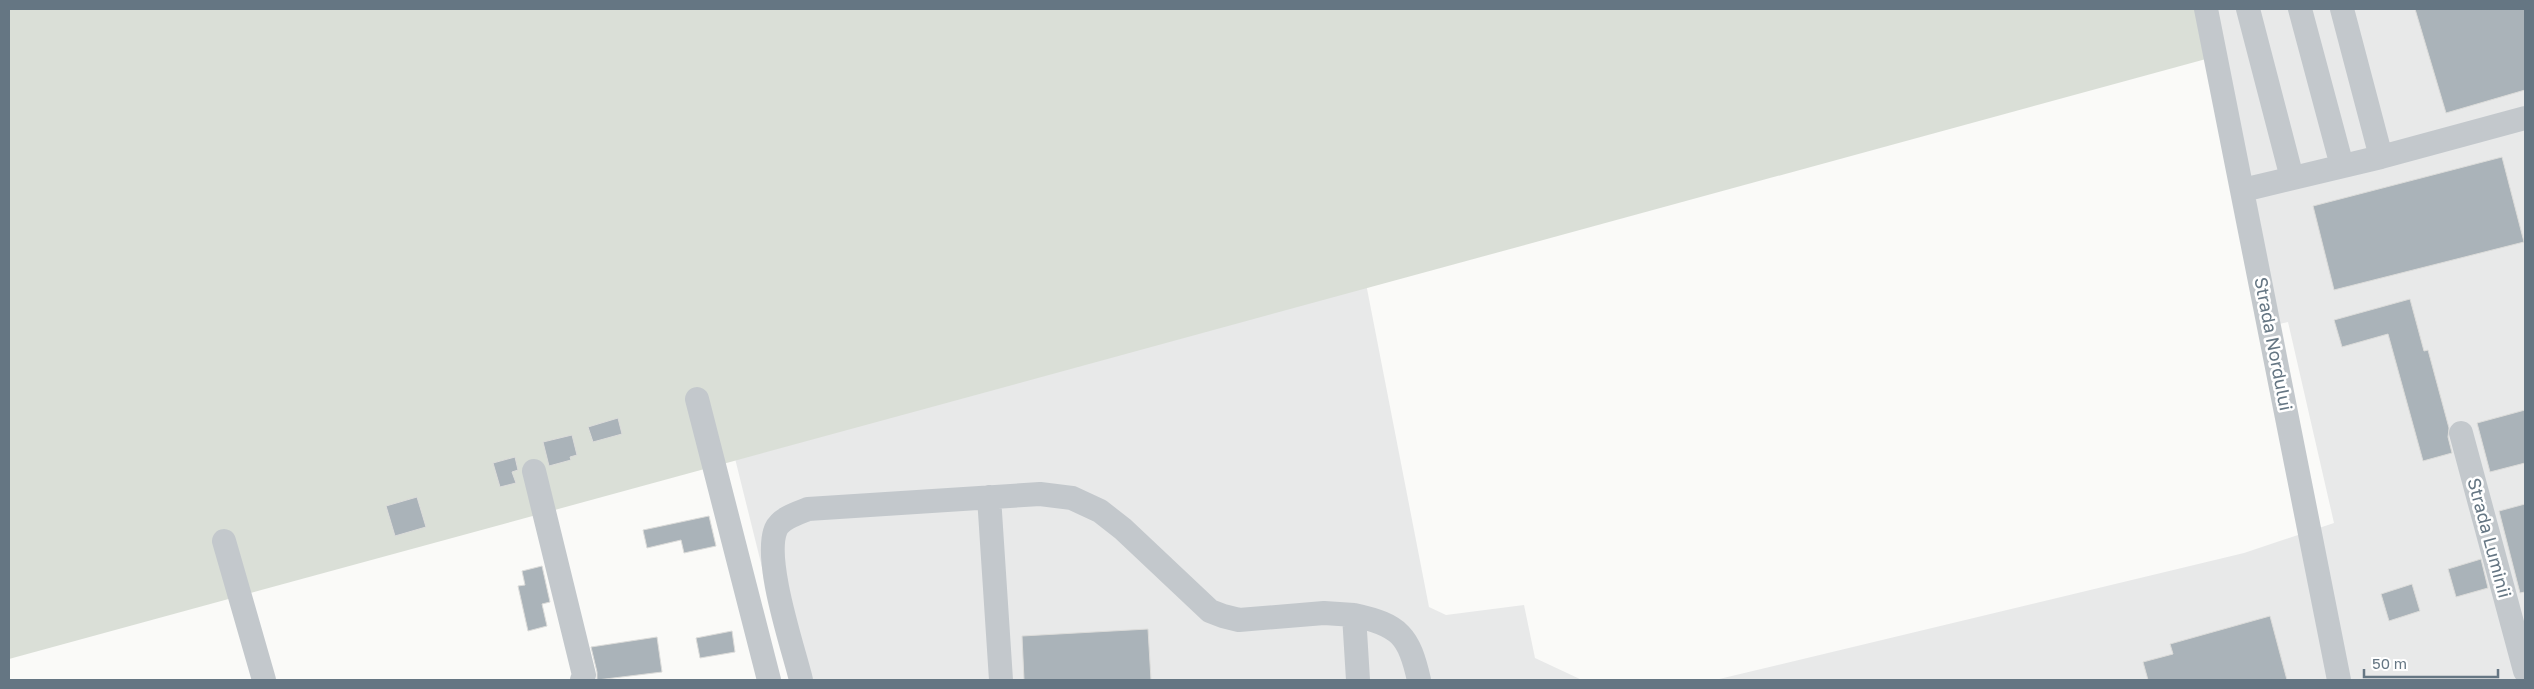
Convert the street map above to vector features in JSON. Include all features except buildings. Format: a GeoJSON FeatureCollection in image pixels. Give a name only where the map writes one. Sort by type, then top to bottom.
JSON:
{"type":"FeatureCollection","features":[{"type":"Feature","properties":{"kind":"street","name":"Strada Nordului"},"geometry":{"type":"LineString","coordinates":[[2206,9],[2339,680]]}},
{"type":"Feature","properties":{"kind":"street"},"geometry":{"type":"LineString","coordinates":[[2248,9],[2292,178]]}},
{"type":"Feature","properties":{"kind":"street"},"geometry":{"type":"LineString","coordinates":[[2300,9],[2342,166]]}},
{"type":"Feature","properties":{"kind":"street"},"geometry":{"type":"LineString","coordinates":[[2342,9],[2380,157]]}},
{"type":"Feature","properties":{"kind":"street"},"geometry":{"type":"LineString","coordinates":[[2243,190],[2380,157],[2525,118]]}},
{"type":"Feature","properties":{"kind":"street"},"geometry":{"type":"LineString","coordinates":[[698,399],[769,680]]}},
{"type":"Feature","properties":{"kind":"street","name":"Strada Luminii"},"geometry":{"type":"LineString","coordinates":[[2461,433],[2525,671]]}},
{"type":"Feature","properties":{"kind":"street"},"geometry":{"type":"LineString","coordinates":[[534,471],[584,675],[582,680]]}},
{"type":"Feature","properties":{"kind":"street"},"geometry":{"type":"LineString","coordinates":[[802,680],[775,577],[774,548],[776,528],[788,518],[808,508],[1040,494],[1072,498],[1100,512],[1123,529],[1210,611],[1222,616],[1239,620],[1324,613],[1354,615],[1376,620],[1405,638],[1413,656],[1419,680]]}},
{"type":"Feature","properties":{"kind":"street"},"geometry":{"type":"LineString","coordinates":[[989,497],[1001,680]]}},
{"type":"Feature","properties":{"kind":"street"},"geometry":{"type":"LineString","coordinates":[[224,541],[264,680]]}},
{"type":"Feature","properties":{"kind":"street"},"geometry":{"type":"LineString","coordinates":[[1354,615],[1358,680]]}},
{"type":"Feature","properties":{"kind":"shaded area"},"geometry":{"type":"Polygon","coordinates":[[[9,9],[2195,9],[2206,59],[9,659],[9,9]]]}},
{"type":"Feature","properties":{"kind":"shaded area"},"geometry":{"type":"Polygon","coordinates":[[[2202,9],[2525,9],[2525,680],[1715,680],[2244,553],[2334,523],[2288,322],[2266,327],[2202,9]]]}},
{"type":"Feature","properties":{"kind":"shaded area"},"geometry":{"type":"Polygon","coordinates":[[[1347,186],[1429,607],[1446,615],[1524,605],[1535,658],[1582,680],[790,680],[718,390],[1347,186]]]}}]}
